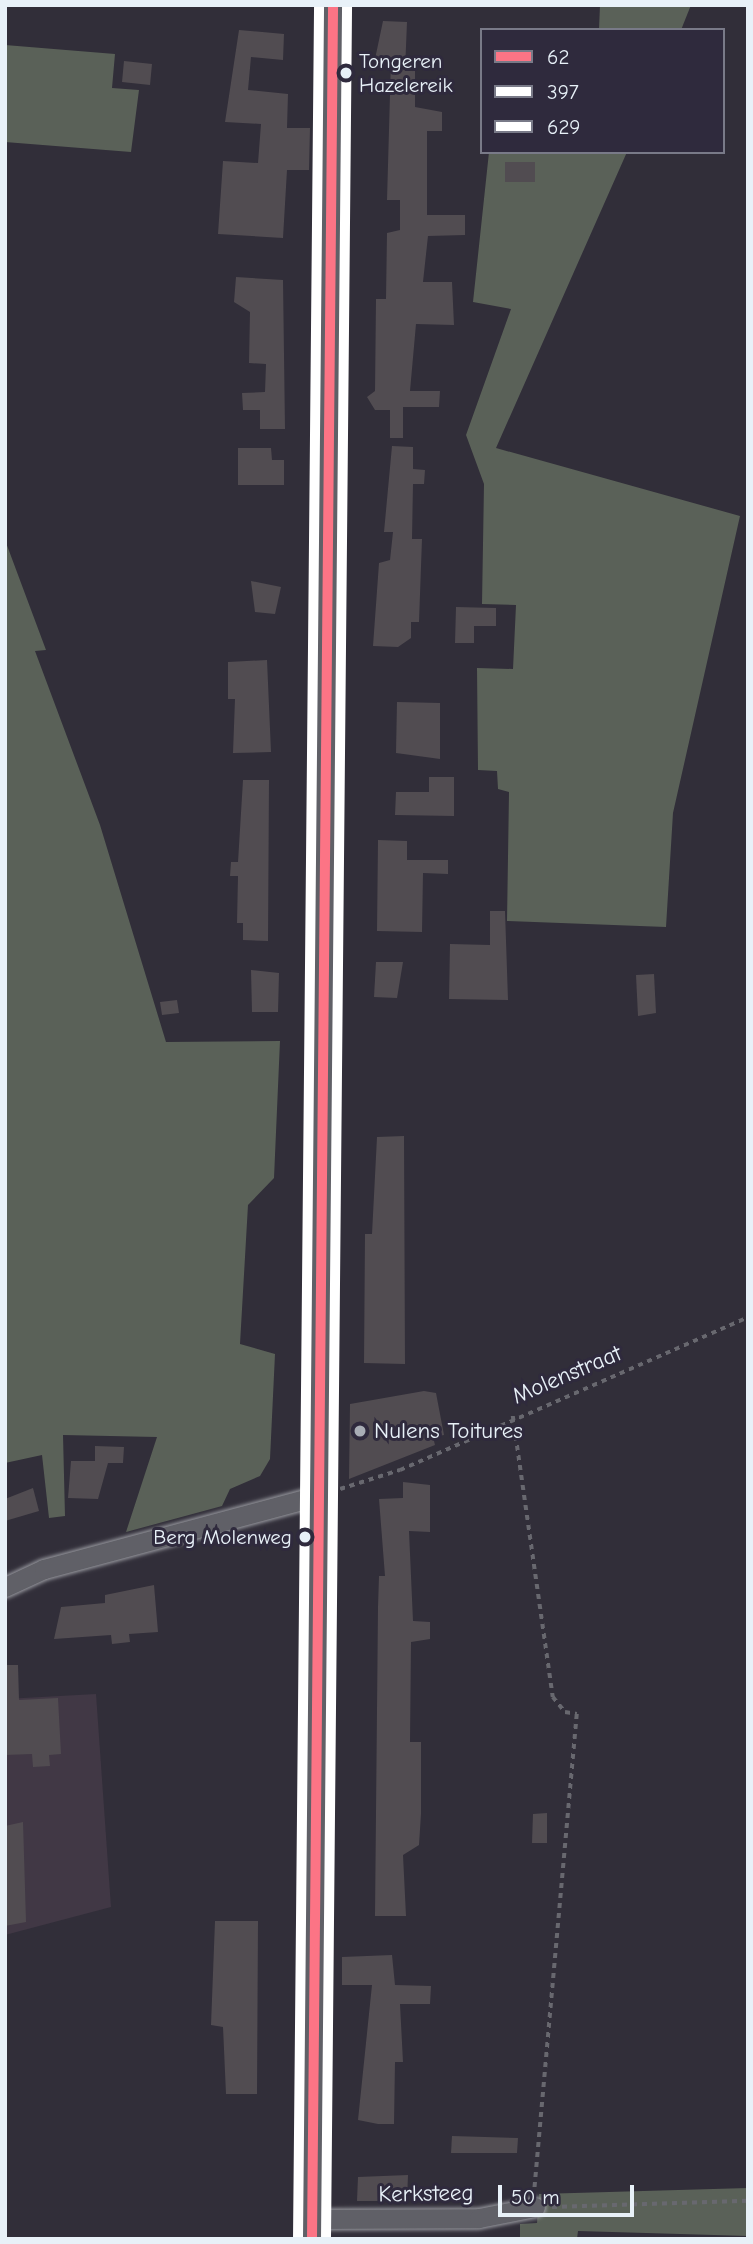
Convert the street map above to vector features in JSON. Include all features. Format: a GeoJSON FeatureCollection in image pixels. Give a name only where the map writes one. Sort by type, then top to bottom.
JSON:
{"type":"FeatureCollection","features":[{"type":"Feature","properties":{"kind":"main road"},"geometry":{"type":"LineString","coordinates":[[312,2229],[333,5]]}},
{"type":"Feature","properties":{"kind":"street"},"geometry":{"type":"LineString","coordinates":[[5,1587],[44,1569],[321,1495]]}},
{"type":"Feature","properties":{"kind":"street","name":"Kerksteeg"},"geometry":{"type":"LineString","coordinates":[[312,2229],[479,2218],[535,2207]]}},
{"type":"Feature","properties":{"kind":"path","name":"Molenstraat"},"geometry":{"type":"LineString","coordinates":[[321,1495],[400,1470],[513,1416],[748,1317]]}},
{"type":"Feature","properties":{"kind":"path"},"geometry":{"type":"LineString","coordinates":[[513,1416],[553,1697],[565,1712],[577,1714],[534,2156],[535,2207],[748,2202]]}},
{"type":"Feature","properties":{"kind":"shaded area"},"geometry":{"type":"Polygon","coordinates":[[[600,5],[691,5],[682,28],[599,28],[600,5]]]}},
{"type":"Feature","properties":{"kind":"shaded area"},"geometry":{"type":"Polygon","coordinates":[[[5,45],[115,54],[112,88],[139,90],[131,152],[5,142],[5,45]]]}},
{"type":"Feature","properties":{"kind":"shaded area"},"geometry":{"type":"Polygon","coordinates":[[[489,154],[626,154],[496,448],[740,516],[673,813],[666,927],[507,921],[509,792],[498,789],[497,771],[478,770],[477,668],[513,669],[516,605],[482,604],[484,484],[466,435],[511,309],[473,302],[489,154]]]}},
{"type":"Feature","properties":{"kind":"shaded area"},"geometry":{"type":"Polygon","coordinates":[[[5,540],[46,650],[35,651],[100,825],[166,1042],[280,1041],[274,1178],[248,1205],[240,1344],[275,1354],[270,1459],[260,1476],[230,1489],[222,1506],[126,1532],[157,1437],[63,1435],[65,1516],[49,1518],[42,1455],[5,1463],[5,540]]]}},
{"type":"Feature","properties":{"kind":"shaded area"},"geometry":{"type":"Polygon","coordinates":[[[96,1694],[111,1907],[5,1935],[5,1699],[96,1694]]]}},
{"type":"Feature","properties":{"kind":"shaded area"},"geometry":{"type":"Polygon","coordinates":[[[748,2188],[748,2236],[578,2231],[577,2239],[520,2239],[520,2224],[537,2223],[539,2194],[748,2188]]]}},
{"type":"Feature","properties":{"kind":"building"},"geometry":{"type":"Polygon","coordinates":[[[383,21],[407,22],[405,71],[415,71],[415,107],[442,112],[442,131],[427,131],[427,215],[465,215],[465,235],[428,236],[423,282],[452,282],[454,325],[416,324],[410,391],[440,391],[439,407],[403,407],[403,438],[390,438],[390,410],[375,410],[367,397],[375,391],[376,299],[386,299],[387,233],[400,230],[400,200],[387,200],[391,59],[375,59],[383,21]]]}},
{"type":"Feature","properties":{"kind":"building"},"geometry":{"type":"Polygon","coordinates":[[[239,30],[284,34],[283,60],[251,57],[248,90],[288,94],[287,128],[310,128],[309,170],[287,170],[283,238],[218,234],[223,161],[258,163],[261,124],[225,122],[239,30]]]}},
{"type":"Feature","properties":{"kind":"building"},"geometry":{"type":"Polygon","coordinates":[[[124,61],[152,64],[150,85],[122,82],[124,61]]]}},
{"type":"Feature","properties":{"kind":"building"},"geometry":{"type":"Polygon","coordinates":[[[505,162],[535,162],[535,182],[505,182],[505,162]]]}},
{"type":"Feature","properties":{"kind":"building"},"geometry":{"type":"Polygon","coordinates":[[[236,277],[283,280],[285,429],[260,429],[260,410],[243,410],[242,393],[265,392],[266,364],[249,363],[250,312],[234,302],[236,277]]]}},
{"type":"Feature","properties":{"kind":"building"},"geometry":{"type":"Polygon","coordinates":[[[392,446],[413,447],[413,469],[425,470],[424,484],[413,484],[412,539],[422,539],[419,622],[411,622],[411,638],[398,647],[373,646],[379,563],[390,560],[393,532],[384,532],[392,446]]]}},
{"type":"Feature","properties":{"kind":"building"},"geometry":{"type":"Polygon","coordinates":[[[238,448],[271,448],[272,460],[284,460],[284,485],[238,485],[238,448]]]}},
{"type":"Feature","properties":{"kind":"building"},"geometry":{"type":"Polygon","coordinates":[[[251,581],[281,587],[275,614],[255,612],[251,581]]]}},
{"type":"Feature","properties":{"kind":"building"},"geometry":{"type":"Polygon","coordinates":[[[456,607],[496,608],[496,626],[474,626],[474,643],[455,643],[456,607]]]}},
{"type":"Feature","properties":{"kind":"building"},"geometry":{"type":"Polygon","coordinates":[[[267,660],[271,752],[233,753],[235,699],[228,699],[228,662],[267,660]]]}},
{"type":"Feature","properties":{"kind":"building"},"geometry":{"type":"Polygon","coordinates":[[[397,702],[440,703],[440,759],[396,753],[397,702]]]}},
{"type":"Feature","properties":{"kind":"building"},"geometry":{"type":"Polygon","coordinates":[[[429,777],[454,777],[454,816],[395,815],[396,792],[429,792],[429,777]]]}},
{"type":"Feature","properties":{"kind":"building"},"geometry":{"type":"Polygon","coordinates":[[[243,780],[269,780],[268,941],[243,940],[243,923],[237,923],[238,876],[230,876],[231,862],[238,862],[243,780]]]}},
{"type":"Feature","properties":{"kind":"building"},"geometry":{"type":"Polygon","coordinates":[[[378,840],[407,841],[407,860],[448,860],[448,874],[423,873],[422,932],[377,931],[378,840]]]}},
{"type":"Feature","properties":{"kind":"building"},"geometry":{"type":"Polygon","coordinates":[[[490,911],[505,911],[508,1000],[449,999],[450,944],[490,945],[490,911]]]}},
{"type":"Feature","properties":{"kind":"building"},"geometry":{"type":"Polygon","coordinates":[[[376,962],[403,962],[397,998],[374,997],[376,962]]]}},
{"type":"Feature","properties":{"kind":"building"},"geometry":{"type":"Polygon","coordinates":[[[251,970],[279,973],[278,1012],[252,1012],[251,970]]]}},
{"type":"Feature","properties":{"kind":"building"},"geometry":{"type":"Polygon","coordinates":[[[654,974],[656,1013],[638,1016],[636,975],[654,974]]]}},
{"type":"Feature","properties":{"kind":"building"},"geometry":{"type":"Polygon","coordinates":[[[177,1000],[179,1013],[162,1015],[160,1002],[177,1000]]]}},
{"type":"Feature","properties":{"kind":"building"},"geometry":{"type":"Polygon","coordinates":[[[404,1136],[405,1364],[364,1363],[365,1234],[372,1234],[377,1137],[404,1136]]]}},
{"type":"Feature","properties":{"kind":"building"},"geometry":{"type":"Polygon","coordinates":[[[424,1391],[436,1393],[444,1435],[433,1437],[435,1445],[349,1479],[350,1404],[424,1391]]]}},
{"type":"Feature","properties":{"kind":"building"},"geometry":{"type":"Polygon","coordinates":[[[95,1446],[124,1447],[123,1463],[108,1463],[98,1499],[68,1498],[71,1461],[95,1461],[95,1446]]]}},
{"type":"Feature","properties":{"kind":"building"},"geometry":{"type":"Polygon","coordinates":[[[403,1482],[430,1485],[430,1532],[409,1531],[413,1621],[430,1622],[430,1639],[411,1642],[410,1742],[421,1742],[419,1845],[403,1855],[406,1916],[375,1916],[378,1607],[379,1576],[385,1576],[379,1499],[403,1498],[403,1482]]]}},
{"type":"Feature","properties":{"kind":"building"},"geometry":{"type":"Polygon","coordinates":[[[33,1488],[39,1511],[5,1521],[5,1499],[33,1488]]]}},
{"type":"Feature","properties":{"kind":"building"},"geometry":{"type":"Polygon","coordinates":[[[154,1585],[158,1632],[129,1634],[130,1642],[112,1644],[111,1635],[54,1639],[61,1607],[105,1603],[105,1595],[154,1585]]]}},
{"type":"Feature","properties":{"kind":"building"},"geometry":{"type":"Polygon","coordinates":[[[5,1665],[18,1665],[19,1700],[58,1698],[61,1754],[49,1755],[50,1766],[33,1767],[32,1754],[5,1755],[5,1665]]]}},
{"type":"Feature","properties":{"kind":"building"},"geometry":{"type":"Polygon","coordinates":[[[547,1813],[547,1843],[532,1843],[533,1814],[547,1813]]]}},
{"type":"Feature","properties":{"kind":"building"},"geometry":{"type":"Polygon","coordinates":[[[23,1822],[26,1922],[5,1926],[5,1826],[23,1822]]]}},
{"type":"Feature","properties":{"kind":"building"},"geometry":{"type":"Polygon","coordinates":[[[215,1921],[258,1921],[257,2094],[226,2094],[223,2027],[211,2025],[215,1921]]]}},
{"type":"Feature","properties":{"kind":"building"},"geometry":{"type":"Polygon","coordinates":[[[392,1955],[395,1985],[431,1986],[430,2004],[400,2004],[403,2062],[395,2062],[394,2124],[378,2124],[358,2120],[372,1985],[342,1985],[342,1957],[392,1955]]]}},
{"type":"Feature","properties":{"kind":"building"},"geometry":{"type":"Polygon","coordinates":[[[452,2136],[518,2138],[517,2153],[451,2153],[452,2136]]]}},
{"type":"Feature","properties":{"kind":"building"},"geometry":{"type":"Polygon","coordinates":[[[408,2175],[407,2201],[357,2201],[358,2177],[408,2175]]]}},
{"type":"Feature","properties":{"kind":"transit line","name":"629"},"geometry":{"type":"LineString","coordinates":[[298,2239],[319,5]]}},
{"type":"Feature","properties":{"kind":"transit line","name":"62"},"geometry":{"type":"LineString","coordinates":[[312,2239],[333,5]]}},
{"type":"Feature","properties":{"kind":"transit line","name":"397"},"geometry":{"type":"LineString","coordinates":[[326,2239],[347,5]]}},
{"type":"Feature","properties":{"kind":"place","name":"Tongeren Hazelereik"},"geometry":{"type":"Point","coordinates":[346,73]}},
{"type":"Feature","properties":{"kind":"place","name":"Nulens Toitures"},"geometry":{"type":"Point","coordinates":[360,1431]}},
{"type":"Feature","properties":{"kind":"place","name":"Berg Molenweg"},"geometry":{"type":"Point","coordinates":[305,1537]}}]}
